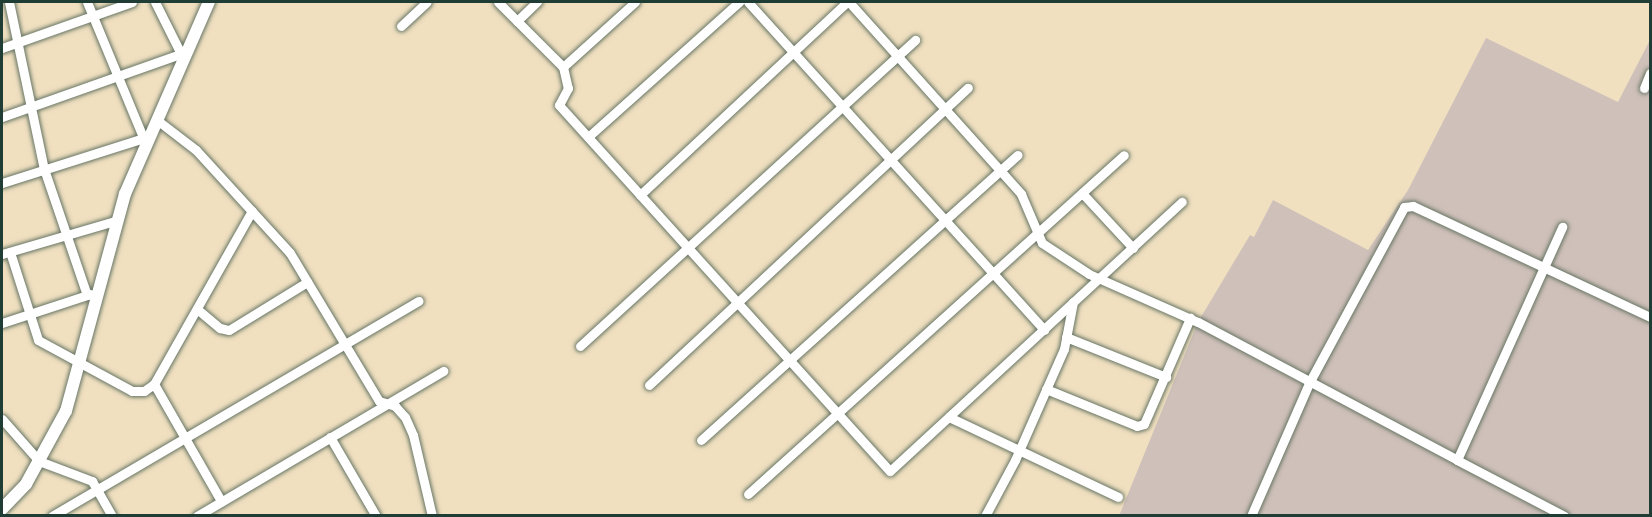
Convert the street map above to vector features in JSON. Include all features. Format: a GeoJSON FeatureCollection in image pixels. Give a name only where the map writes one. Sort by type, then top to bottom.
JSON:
{"type":"FeatureCollection","features":[{"type":"Feature","properties":{"kind":"street"},"geometry":{"type":"LineString","coordinates":[[9,2],[44,170],[66,235],[92,293]]}},
{"type":"Feature","properties":{"kind":"street"},"geometry":{"type":"LineString","coordinates":[[87,2],[118,76],[147,136]]}},
{"type":"Feature","properties":{"kind":"street"},"geometry":{"type":"LineString","coordinates":[[2,48],[132,2]]}},
{"type":"Feature","properties":{"kind":"street"},"geometry":{"type":"LineString","coordinates":[[155,2],[184,53]]}},
{"type":"Feature","properties":{"kind":"street"},"geometry":{"type":"LineString","coordinates":[[2,509],[26,484],[66,411],[80,360],[92,293],[147,136],[157,120],[208,2]]}},
{"type":"Feature","properties":{"kind":"street"},"geometry":{"type":"LineString","coordinates":[[401,26],[428,2]]}},
{"type":"Feature","properties":{"kind":"street"},"geometry":{"type":"LineString","coordinates":[[498,2],[562,68],[568,88],[559,105],[890,471],[1182,202]]}},
{"type":"Feature","properties":{"kind":"street"},"geometry":{"type":"LineString","coordinates":[[517,21],[537,2]]}},
{"type":"Feature","properties":{"kind":"street"},"geometry":{"type":"LineString","coordinates":[[619,2],[626,9]]}},
{"type":"Feature","properties":{"kind":"street"},"geometry":{"type":"LineString","coordinates":[[562,68],[635,2]]}},
{"type":"Feature","properties":{"kind":"street"},"geometry":{"type":"LineString","coordinates":[[588,137],[739,2]]}},
{"type":"Feature","properties":{"kind":"street"},"geometry":{"type":"LineString","coordinates":[[748,2],[1044,330]]}},
{"type":"Feature","properties":{"kind":"street"},"geometry":{"type":"LineString","coordinates":[[640,195],[848,2],[1021,195],[1042,243],[1099,279],[1190,318],[1564,516]]}},
{"type":"Feature","properties":{"kind":"street"},"geometry":{"type":"LineString","coordinates":[[580,346],[915,40]]}},
{"type":"Feature","properties":{"kind":"street"},"geometry":{"type":"LineString","coordinates":[[2,117],[184,53]]}},
{"type":"Feature","properties":{"kind":"street"},"geometry":{"type":"LineString","coordinates":[[1644,88],[1650,74]]}},
{"type":"Feature","properties":{"kind":"street"},"geometry":{"type":"LineString","coordinates":[[649,385],[968,88]]}},
{"type":"Feature","properties":{"kind":"street"},"geometry":{"type":"LineString","coordinates":[[157,120],[195,150],[290,253],[379,401],[405,417],[413,435],[432,516]]}},
{"type":"Feature","properties":{"kind":"street"},"geometry":{"type":"LineString","coordinates":[[2,183],[147,136]]}},
{"type":"Feature","properties":{"kind":"street"},"geometry":{"type":"LineString","coordinates":[[701,440],[1017,155]]}},
{"type":"Feature","properties":{"kind":"street"},"geometry":{"type":"LineString","coordinates":[[748,494],[1124,155]]}},
{"type":"Feature","properties":{"kind":"street"},"geometry":{"type":"LineString","coordinates":[[1082,193],[1132,248]]}},
{"type":"Feature","properties":{"kind":"street"},"geometry":{"type":"LineString","coordinates":[[1251,516],[1310,383],[1404,207],[1413,206],[1650,317]]}},
{"type":"Feature","properties":{"kind":"street"},"geometry":{"type":"LineString","coordinates":[[118,220],[6,253],[38,340],[80,360],[132,391],[144,391],[154,384],[252,211]]}},
{"type":"Feature","properties":{"kind":"street"},"geometry":{"type":"LineString","coordinates":[[1457,460],[1562,226]]}},
{"type":"Feature","properties":{"kind":"street"},"geometry":{"type":"LineString","coordinates":[[197,309],[220,328],[229,330],[307,282]]}},
{"type":"Feature","properties":{"kind":"street"},"geometry":{"type":"LineString","coordinates":[[2,323],[92,293]]}},
{"type":"Feature","properties":{"kind":"street"},"geometry":{"type":"LineString","coordinates":[[52,516],[419,301]]}},
{"type":"Feature","properties":{"kind":"street"},"geometry":{"type":"LineString","coordinates":[[985,516],[1020,450],[1046,389],[1066,337],[1073,302]]}},
{"type":"Feature","properties":{"kind":"street"},"geometry":{"type":"LineString","coordinates":[[1046,389],[1137,426],[1148,420],[1190,318]]}},
{"type":"Feature","properties":{"kind":"street"},"geometry":{"type":"LineString","coordinates":[[1066,337],[1166,377]]}},
{"type":"Feature","properties":{"kind":"street"},"geometry":{"type":"LineString","coordinates":[[198,515],[443,371]]}},
{"type":"Feature","properties":{"kind":"street"},"geometry":{"type":"LineString","coordinates":[[154,384],[221,501]]}},
{"type":"Feature","properties":{"kind":"street"},"geometry":{"type":"LineString","coordinates":[[949,417],[1118,497]]}},
{"type":"Feature","properties":{"kind":"street"},"geometry":{"type":"LineString","coordinates":[[2,419],[39,461],[92,481],[112,516]]}},
{"type":"Feature","properties":{"kind":"street"},"geometry":{"type":"LineString","coordinates":[[330,437],[376,516]]}},
{"type":"Feature","properties":{"kind":"shaded area"},"geometry":{"type":"Polygon","coordinates":[[[1486,38],[1618,102],[1650,40],[1650,515],[1119,516],[1198,322],[1250,235],[1254,237],[1273,200],[1368,250],[1408,190],[1486,38]]]}}]}
